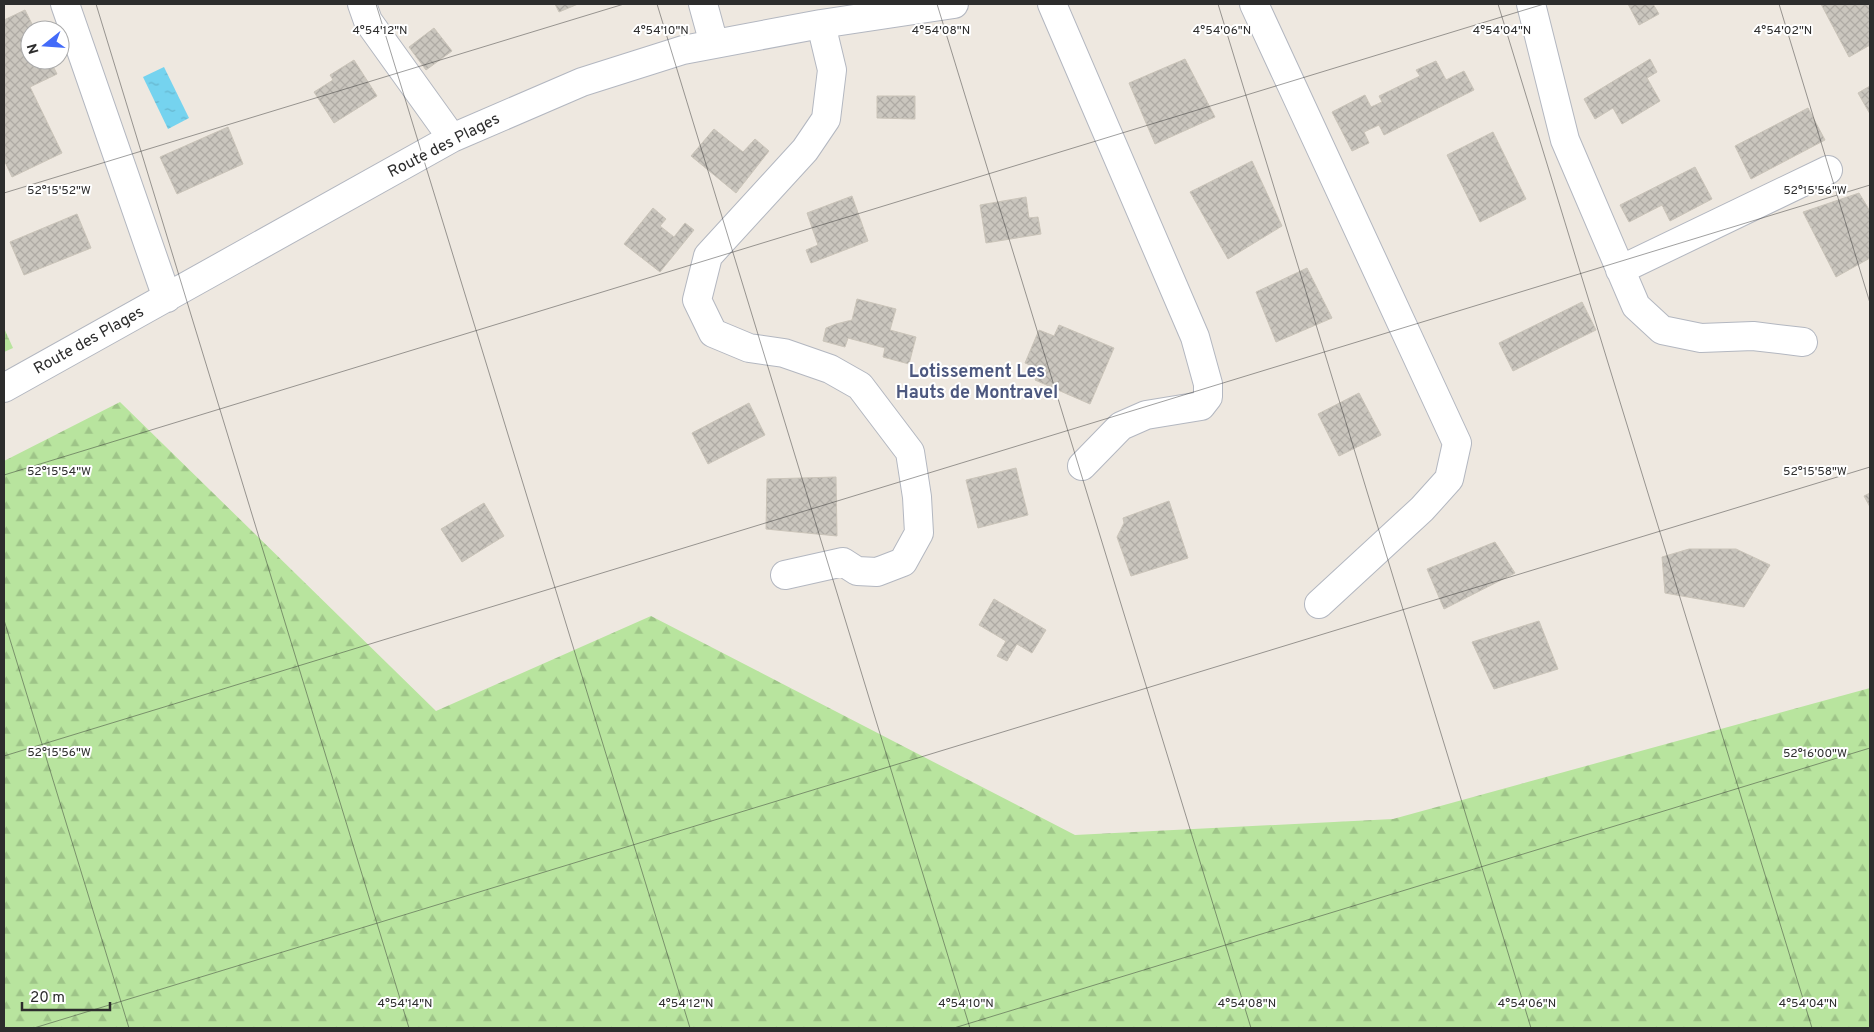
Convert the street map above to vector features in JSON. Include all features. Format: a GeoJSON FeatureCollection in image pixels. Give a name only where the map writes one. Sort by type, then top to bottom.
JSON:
{"type":"FeatureCollection","features":[{"type":"Feature","properties":{"kind":"street"},"geometry":{"type":"LineString","coordinates":[[65,4],[167,298]]}},
{"type":"Feature","properties":{"kind":"street"},"geometry":{"type":"LineString","coordinates":[[362,4],[368,22],[452,138]]}},
{"type":"Feature","properties":{"kind":"street"},"geometry":{"type":"LineString","coordinates":[[704,4],[714,44]]}},
{"type":"Feature","properties":{"kind":"street","name":"Route des Plages"},"geometry":{"type":"LineString","coordinates":[[4,388],[452,138],[582,82],[683,50],[920,6],[954,4]]}},
{"type":"Feature","properties":{"kind":"street"},"geometry":{"type":"LineString","coordinates":[[1052,4],[1195,337],[1208,384],[1208,397],[1201,406],[1146,415],[1121,426],[1082,466]]}},
{"type":"Feature","properties":{"kind":"street"},"geometry":{"type":"LineString","coordinates":[[1254,4],[1457,443],[1450,479],[1422,509],[1319,604]]}},
{"type":"Feature","properties":{"kind":"street"},"geometry":{"type":"LineString","coordinates":[[1531,4],[1565,140],[1636,306],[1662,330],[1701,338],[1753,336],[1803,342]]}},
{"type":"Feature","properties":{"kind":"street"},"geometry":{"type":"LineString","coordinates":[[785,575],[843,562],[857,571],[877,572],[903,562],[919,533],[917,497],[910,452],[860,386],[830,369],[784,353],[748,348],[713,333],[698,300],[708,256],[805,150],[826,119],[832,70],[822,24]]}},
{"type":"Feature","properties":{"kind":"street"},"geometry":{"type":"LineString","coordinates":[[1620,270],[1828,170]]}},
{"type":"Feature","properties":{"kind":"green space"},"geometry":{"type":"Polygon","coordinates":[[[4,328],[13,348],[4,352],[4,328]]]}},
{"type":"Feature","properties":{"kind":"green space"},"geometry":{"type":"Polygon","coordinates":[[[120,402],[436,711],[651,616],[1075,835],[1393,819],[1870,688],[1870,1028],[4,1028],[4,461],[120,402]]]}},
{"type":"Feature","properties":{"kind":"water"},"geometry":{"type":"Polygon","coordinates":[[[164,67],[189,118],[168,129],[143,77],[164,67]]]}},
{"type":"Feature","properties":{"kind":"building"},"geometry":{"type":"Polygon","coordinates":[[[555,4],[578,4],[559,12],[555,4]]]}},
{"type":"Feature","properties":{"kind":"building"},"geometry":{"type":"Polygon","coordinates":[[[1628,4],[1653,4],[1659,14],[1639,25],[1628,4]]]}},
{"type":"Feature","properties":{"kind":"building"},"geometry":{"type":"Polygon","coordinates":[[[1821,4],[1870,4],[1870,45],[1849,57],[1821,4]]]}},
{"type":"Feature","properties":{"kind":"building"},"geometry":{"type":"Polygon","coordinates":[[[25,10],[30,20],[20,20],[20,70],[55,70],[57,74],[30,87],[62,153],[12,177],[4,160],[4,20],[25,10]]]}},
{"type":"Feature","properties":{"kind":"building"},"geometry":{"type":"Polygon","coordinates":[[[434,28],[452,51],[426,70],[409,47],[434,28]]]}},
{"type":"Feature","properties":{"kind":"building"},"geometry":{"type":"Polygon","coordinates":[[[1185,59],[1215,117],[1155,144],[1129,83],[1185,59]]]}},
{"type":"Feature","properties":{"kind":"building"},"geometry":{"type":"Polygon","coordinates":[[[1650,59],[1657,72],[1647,78],[1660,101],[1622,124],[1613,108],[1595,119],[1584,99],[1650,59]]]}},
{"type":"Feature","properties":{"kind":"building"},"geometry":{"type":"Polygon","coordinates":[[[354,60],[377,96],[334,123],[314,92],[333,80],[330,75],[354,60]]]}},
{"type":"Feature","properties":{"kind":"building"},"geometry":{"type":"Polygon","coordinates":[[[1436,61],[1446,80],[1464,71],[1474,90],[1384,135],[1379,125],[1364,132],[1369,143],[1352,151],[1332,112],[1365,95],[1371,107],[1382,102],[1379,96],[1420,76],[1416,70],[1436,61]]]}},
{"type":"Feature","properties":{"kind":"building"},"geometry":{"type":"Polygon","coordinates":[[[1870,86],[1870,114],[1858,93],[1870,86]]]}},
{"type":"Feature","properties":{"kind":"building"},"geometry":{"type":"Polygon","coordinates":[[[877,96],[915,96],[915,119],[877,118],[877,96]]]}},
{"type":"Feature","properties":{"kind":"building"},"geometry":{"type":"Polygon","coordinates":[[[1808,108],[1825,140],[1751,179],[1735,146],[1808,108]]]}},
{"type":"Feature","properties":{"kind":"building"},"geometry":{"type":"Polygon","coordinates":[[[228,127],[243,164],[177,194],[160,157],[228,127]]]}},
{"type":"Feature","properties":{"kind":"building"},"geometry":{"type":"Polygon","coordinates":[[[714,129],[743,152],[755,139],[769,151],[736,193],[691,156],[714,129]]]}},
{"type":"Feature","properties":{"kind":"building"},"geometry":{"type":"Polygon","coordinates":[[[1493,132],[1526,199],[1480,222],[1447,155],[1493,132]]]}},
{"type":"Feature","properties":{"kind":"building"},"geometry":{"type":"Polygon","coordinates":[[[1252,161],[1282,226],[1228,259],[1190,192],[1252,161]]]}},
{"type":"Feature","properties":{"kind":"building"},"geometry":{"type":"Polygon","coordinates":[[[1695,167],[1712,199],[1670,221],[1662,205],[1629,222],[1620,205],[1695,167]]]}},
{"type":"Feature","properties":{"kind":"building"},"geometry":{"type":"Polygon","coordinates":[[[1859,193],[1870,211],[1870,258],[1836,277],[1803,212],[1859,193]]]}},
{"type":"Feature","properties":{"kind":"building"},"geometry":{"type":"Polygon","coordinates":[[[852,196],[868,241],[811,263],[806,250],[818,245],[807,213],[852,196]]]}},
{"type":"Feature","properties":{"kind":"building"},"geometry":{"type":"Polygon","coordinates":[[[1026,197],[1029,218],[1038,217],[1041,234],[986,243],[980,205],[1026,197]]]}},
{"type":"Feature","properties":{"kind":"building"},"geometry":{"type":"Polygon","coordinates":[[[653,208],[666,219],[660,226],[674,237],[685,223],[694,230],[660,272],[624,244],[653,208]]]}},
{"type":"Feature","properties":{"kind":"building"},"geometry":{"type":"Polygon","coordinates":[[[77,214],[91,248],[24,275],[10,242],[77,214]]]}},
{"type":"Feature","properties":{"kind":"building"},"geometry":{"type":"Polygon","coordinates":[[[1307,268],[1332,318],[1276,342],[1256,292],[1307,268]]]}},
{"type":"Feature","properties":{"kind":"building"},"geometry":{"type":"Polygon","coordinates":[[[857,299],[896,309],[890,330],[916,337],[909,364],[883,357],[885,348],[848,338],[845,347],[823,341],[826,328],[852,320],[857,299]]]}},
{"type":"Feature","properties":{"kind":"building"},"geometry":{"type":"Polygon","coordinates":[[[1582,302],[1596,330],[1513,371],[1499,343],[1582,302]]]}},
{"type":"Feature","properties":{"kind":"building"},"geometry":{"type":"Polygon","coordinates":[[[1059,325],[1114,348],[1090,404],[1035,380],[1040,369],[1025,363],[1039,330],[1054,336],[1059,325]]]}},
{"type":"Feature","properties":{"kind":"building"},"geometry":{"type":"Polygon","coordinates":[[[1359,393],[1381,435],[1339,456],[1318,414],[1359,393]]]}},
{"type":"Feature","properties":{"kind":"building"},"geometry":{"type":"Polygon","coordinates":[[[749,403],[765,435],[708,464],[692,433],[749,403]]]}},
{"type":"Feature","properties":{"kind":"building"},"geometry":{"type":"Polygon","coordinates":[[[1016,468],[1028,515],[978,528],[966,480],[1016,468]]]}},
{"type":"Feature","properties":{"kind":"building"},"geometry":{"type":"Polygon","coordinates":[[[836,477],[837,536],[766,529],[767,479],[836,477]]]}},
{"type":"Feature","properties":{"kind":"building"},"geometry":{"type":"Polygon","coordinates":[[[1870,493],[1870,507],[1864,496],[1870,493]]]}},
{"type":"Feature","properties":{"kind":"building"},"geometry":{"type":"Polygon","coordinates":[[[1169,501],[1188,558],[1131,576],[1117,537],[1124,523],[1123,518],[1169,501]]]}},
{"type":"Feature","properties":{"kind":"building"},"geometry":{"type":"Polygon","coordinates":[[[484,503],[504,536],[462,562],[441,529],[484,503]]]}},
{"type":"Feature","properties":{"kind":"building"},"geometry":{"type":"Polygon","coordinates":[[[1495,542],[1515,573],[1444,609],[1427,569],[1495,542]]]}},
{"type":"Feature","properties":{"kind":"building"},"geometry":{"type":"Polygon","coordinates":[[[1689,549],[1736,549],[1770,565],[1744,607],[1665,593],[1662,557],[1689,549]]]}},
{"type":"Feature","properties":{"kind":"building"},"geometry":{"type":"Polygon","coordinates":[[[994,599],[1046,630],[1032,653],[1017,644],[1007,661],[997,656],[1006,641],[979,625],[994,599]]]}},
{"type":"Feature","properties":{"kind":"building"},"geometry":{"type":"Polygon","coordinates":[[[1539,621],[1558,669],[1494,689],[1472,642],[1539,621]]]}},
{"type":"Feature","properties":{"kind":"district","name":"Lotissement Les Hauts de Montravel"},"geometry":{"type":"Point","coordinates":[977,382]}}]}
